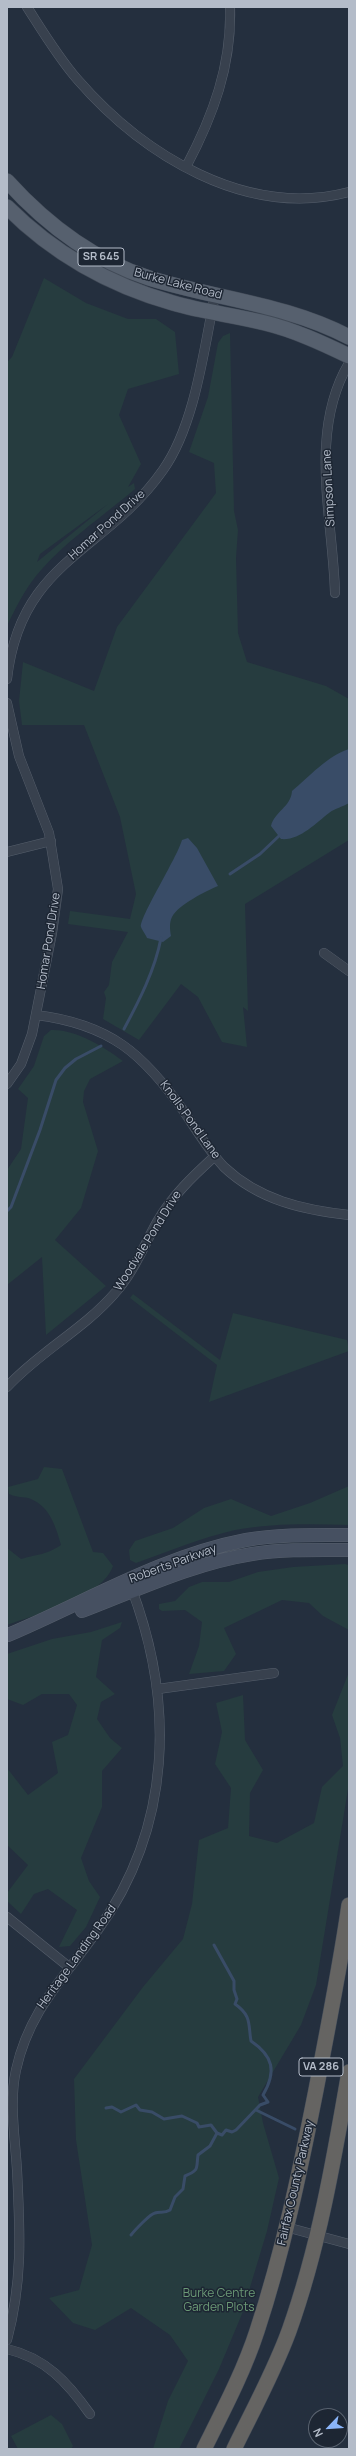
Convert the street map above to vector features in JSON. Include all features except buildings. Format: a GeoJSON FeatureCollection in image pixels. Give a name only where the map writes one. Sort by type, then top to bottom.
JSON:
{"type":"FeatureCollection","features":[{"type":"Feature","properties":{"kind":"highway","name":"Fairfax County Parkway"},"geometry":{"type":"LineString","coordinates":[[204,2449],[225,2407],[257,2332],[286,2227],[337,1991],[349,1905]]}},
{"type":"Feature","properties":{"kind":"highway","name":"VA 286"},"geometry":{"type":"LineString","coordinates":[[234,2449],[267,2382],[288,2332],[317,2236],[349,2072]]}},
{"type":"Feature","properties":{"kind":"main road","name":"Burke Lake Road"},"geometry":{"type":"LineString","coordinates":[[7,181],[34,210],[75,242],[122,268],[148,278],[305,316],[349,337]]}},
{"type":"Feature","properties":{"kind":"main road","name":"Burke Lake Road"},"geometry":{"type":"LineString","coordinates":[[7,208],[34,233],[89,270],[144,294],[211,312],[265,323],[295,332],[349,356]]}},
{"type":"Feature","properties":{"kind":"main road","name":"Roberts Parkway"},"geometry":{"type":"LineString","coordinates":[[8,1635],[64,1618],[202,1551],[248,1540],[281,1536],[349,1535]]}},
{"type":"Feature","properties":{"kind":"main road","name":"Roberts Parkway"},"geometry":{"type":"LineString","coordinates":[[130,1586],[251,1554],[308,1550],[349,1550]]}},
{"type":"Feature","properties":{"kind":"street"},"geometry":{"type":"LineString","coordinates":[[27,7],[64,63],[94,98],[135,134],[186,167],[234,188],[267,197],[314,199],[349,192]]}},
{"type":"Feature","properties":{"kind":"street"},"geometry":{"type":"LineString","coordinates":[[186,167],[204,133],[221,87],[229,42],[230,7]]}},
{"type":"Feature","properties":{"kind":"street","name":"Homar Pond Drive"},"geometry":{"type":"LineString","coordinates":[[7,679],[9,663],[17,632],[37,594],[66,561],[137,501],[170,460],[189,411],[215,295]]}},
{"type":"Feature","properties":{"kind":"street","name":"Simpson Lane"},"geometry":{"type":"LineString","coordinates":[[335,593],[325,469],[327,432],[337,389],[349,363]]}},
{"type":"Feature","properties":{"kind":"street","name":"Homar Pond Drive"},"geometry":{"type":"LineString","coordinates":[[7,703],[14,741],[36,796],[52,842],[57,874],[57,904],[28,1049],[21,1064],[7,1084]]}},
{"type":"Feature","properties":{"kind":"street"},"geometry":{"type":"LineString","coordinates":[[7,852],[52,842]]}},
{"type":"Feature","properties":{"kind":"street"},"geometry":{"type":"LineString","coordinates":[[324,953],[349,971]]}},
{"type":"Feature","properties":{"kind":"street","name":"Knolls Pond Lane"},"geometry":{"type":"LineString","coordinates":[[36,1015],[56,1018],[87,1026],[132,1051],[157,1075],[215,1156],[225,1167],[242,1180],[278,1201],[321,1212],[349,1215]]}},
{"type":"Feature","properties":{"kind":"street","name":"Woodvale Pond Drive"},"geometry":{"type":"LineString","coordinates":[[7,1387],[22,1370],[115,1294],[135,1267],[170,1202],[180,1189],[215,1156]]}},
{"type":"Feature","properties":{"kind":"street","name":"Heritage Landing Road"},"geometry":{"type":"LineString","coordinates":[[7,2340],[17,2292],[20,2258],[11,2153],[14,2091],[20,2055],[38,2010],[69,1967],[92,1939],[117,1902],[130,1878],[145,1835],[160,1761],[158,1689],[146,1633],[130,1586]]}},
{"type":"Feature","properties":{"kind":"street"},"geometry":{"type":"LineString","coordinates":[[158,1689],[274,1673]]}},
{"type":"Feature","properties":{"kind":"street"},"geometry":{"type":"LineString","coordinates":[[7,1917],[69,1967]]}},
{"type":"Feature","properties":{"kind":"street"},"geometry":{"type":"LineString","coordinates":[[286,2227],[349,2244]]}},
{"type":"Feature","properties":{"kind":"street"},"geometry":{"type":"LineString","coordinates":[[7,2349],[29,2356],[53,2370],[72,2388],[90,2414]]}},
{"type":"Feature","properties":{"kind":"green space"},"geometry":{"type":"Polygon","coordinates":[[[44,278],[86,303],[128,319],[156,319],[175,332],[179,374],[128,389],[119,415],[141,464],[128,487],[134,483],[135,489],[58,552],[36,576],[7,626],[7,362],[12,357],[44,278]],[[108,504],[40,554],[37,562],[108,504]]]}},
{"type":"Feature","properties":{"kind":"green space"},"geometry":{"type":"Polygon","coordinates":[[[230,333],[234,511],[238,530],[236,558],[238,633],[247,662],[326,686],[349,699],[349,840],[245,904],[248,1011],[243,1007],[247,1047],[222,1042],[198,997],[181,984],[139,1040],[103,1019],[106,998],[104,992],[109,985],[112,962],[128,932],[68,924],[70,911],[130,919],[136,894],[120,817],[84,725],[22,725],[19,701],[23,662],[94,691],[117,627],[216,493],[214,463],[189,452],[208,397],[218,343],[223,336],[230,333]]]}},
{"type":"Feature","properties":{"kind":"green space"},"geometry":{"type":"Polygon","coordinates":[[[51,1030],[70,1032],[80,1036],[107,1050],[123,1061],[90,1079],[84,1091],[83,1102],[98,1151],[81,1208],[55,1240],[106,1286],[46,1335],[42,1257],[7,1285],[7,1170],[21,1149],[28,1098],[18,1089],[34,1066],[44,1036],[51,1030]]]}},
{"type":"Feature","properties":{"kind":"green space"},"geometry":{"type":"Polygon","coordinates":[[[133,1294],[220,1360],[233,1313],[347,1340],[349,1351],[209,1402],[217,1365],[130,1298],[133,1294]]]}},
{"type":"Feature","properties":{"kind":"green space"},"geometry":{"type":"Polygon","coordinates":[[[44,1467],[62,1469],[93,1552],[103,1553],[113,1566],[107,1577],[83,1596],[51,1610],[7,1625],[7,1548],[21,1559],[46,1553],[61,1545],[51,1518],[43,1507],[31,1499],[9,1494],[8,1487],[38,1479],[44,1467]]]}},
{"type":"Feature","properties":{"kind":"green space"},"geometry":{"type":"Polygon","coordinates":[[[349,1486],[349,1525],[292,1524],[235,1530],[185,1545],[136,1563],[130,1560],[129,1550],[135,1541],[173,1528],[204,1508],[231,1499],[271,1516],[310,1503],[349,1486]]]}},
{"type":"Feature","properties":{"kind":"green space"},"geometry":{"type":"Polygon","coordinates":[[[349,1565],[349,1630],[323,1616],[309,1603],[282,1600],[224,1628],[236,1654],[224,1671],[189,1674],[199,1646],[202,1622],[185,1610],[162,1611],[159,1609],[159,1604],[175,1601],[189,1587],[202,1582],[229,1582],[258,1572],[293,1567],[349,1565]]]}},
{"type":"Feature","properties":{"kind":"green space"},"geometry":{"type":"Polygon","coordinates":[[[122,1622],[120,1628],[102,1640],[96,1677],[115,1694],[101,1702],[97,1719],[110,1738],[122,1748],[102,1771],[102,1807],[81,1858],[89,1881],[100,1897],[86,1927],[70,1946],[59,1947],[77,1910],[48,1889],[34,1894],[21,1914],[7,1901],[7,1893],[28,1865],[7,1845],[7,1768],[28,1795],[58,1773],[52,1742],[68,1735],[77,1705],[69,1694],[42,1694],[23,1705],[7,1699],[7,1654],[52,1639],[91,1632],[122,1622]]]}},
{"type":"Feature","properties":{"kind":"green space","name":"Burke Centre Garden Plots"},"geometry":{"type":"Polygon","coordinates":[[[349,1672],[349,1783],[316,1985],[301,2025],[258,2097],[263,2123],[279,2178],[267,2231],[242,2314],[219,2369],[179,2449],[153,2449],[168,2401],[188,2361],[170,2335],[131,2308],[95,2330],[73,2323],[49,2298],[79,2290],[92,2245],[76,2140],[74,2079],[143,1987],[183,1939],[192,1904],[199,1840],[228,1828],[231,1788],[215,1764],[222,1732],[216,1703],[243,1695],[245,1740],[263,1770],[250,1793],[249,1836],[277,1843],[314,1823],[322,1787],[343,1766],[340,1738],[332,1715],[349,1672]]]}},
{"type":"Feature","properties":{"kind":"green space"},"geometry":{"type":"Polygon","coordinates":[[[51,2415],[62,2424],[73,2446],[71,2449],[18,2449],[11,2436],[51,2415]]]}},
{"type":"Feature","properties":{"kind":"water"},"geometry":{"type":"Polygon","coordinates":[[[349,749],[349,803],[331,811],[301,834],[288,839],[281,839],[271,826],[275,817],[289,801],[292,791],[319,767],[341,752],[349,749]]]}},
{"type":"Feature","properties":{"kind":"water"},"geometry":{"type":"Polygon","coordinates":[[[188,838],[197,848],[218,886],[193,899],[175,912],[170,922],[171,936],[163,942],[147,938],[141,927],[142,921],[179,849],[182,840],[188,838]]]}},
{"type":"Feature","properties":{"kind":"waterway"},"geometry":{"type":"LineString","coordinates":[[230,874],[260,854],[280,835]]}},
{"type":"Feature","properties":{"kind":"waterway"},"geometry":{"type":"LineString","coordinates":[[124,1029],[151,973],[161,938]]}},
{"type":"Feature","properties":{"kind":"waterway"},"geometry":{"type":"LineString","coordinates":[[7,1211],[11,1207],[40,1130],[56,1080],[65,1068],[76,1059],[101,1046]]}},
{"type":"Feature","properties":{"kind":"waterway"},"geometry":{"type":"LineString","coordinates":[[106,2108],[112,2107],[121,2112],[136,2105],[140,2110],[152,2112],[164,2119],[182,2116],[197,2123],[199,2127],[211,2125],[217,2133],[222,2135],[226,2130],[232,2132],[236,2130],[260,2105],[268,2102],[263,2095],[270,2079],[271,2071],[268,2058],[264,2052],[251,2041],[247,2016],[235,2004],[237,1999],[234,1990],[234,1981],[214,1945]]}},
{"type":"Feature","properties":{"kind":"waterway"},"geometry":{"type":"LineString","coordinates":[[256,2110],[295,2129]]}},
{"type":"Feature","properties":{"kind":"waterway"},"geometry":{"type":"LineString","coordinates":[[131,2235],[153,2214],[170,2210],[175,2197],[183,2189],[185,2176],[195,2170],[198,2155],[210,2146],[217,2133]]}}]}
